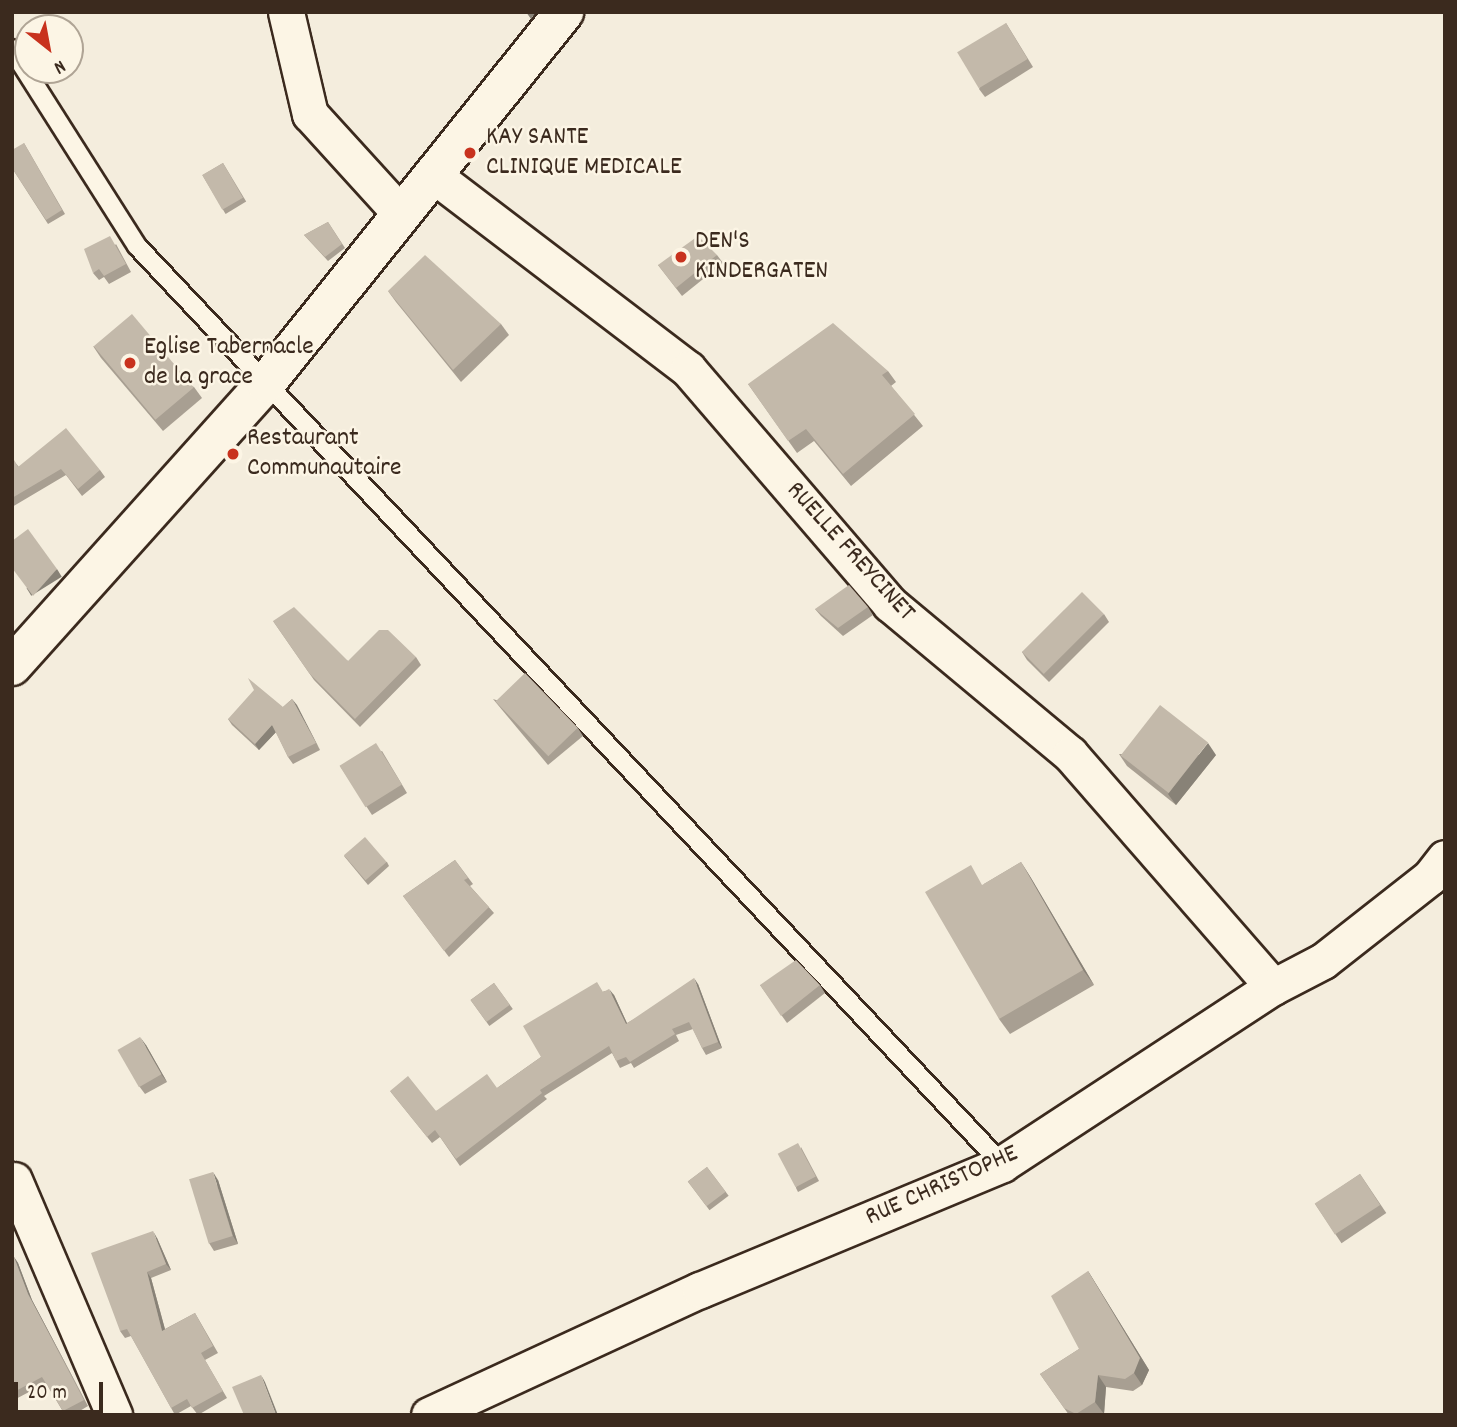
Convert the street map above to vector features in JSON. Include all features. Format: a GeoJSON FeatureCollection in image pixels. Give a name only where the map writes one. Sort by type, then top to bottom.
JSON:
{"type":"FeatureCollection","features":[{"type":"Feature","properties":{"kind":"street"},"geometry":{"type":"LineString","coordinates":[[286,12],[310,114],[401,214]]}},
{"type":"Feature","properties":{"kind":"street"},"geometry":{"type":"LineString","coordinates":[[12,666],[266,383],[564,12]]}},
{"type":"Feature","properties":{"kind":"street","name":"RUELLE FREYCINET"},"geometry":{"type":"LineString","coordinates":[[432,174],[688,369],[890,604],[1070,754],[1273,987]]}},
{"type":"Feature","properties":{"kind":"street","name":"RUE CHRISTOPHE"},"geometry":{"type":"LineString","coordinates":[[429,1415],[700,1290],[1002,1164],[1273,987],[1322,961],[1430,877],[1445,858]]}},
{"type":"Feature","properties":{"kind":"street"},"geometry":{"type":"LineString","coordinates":[[14,1180],[114,1415]]}},
{"type":"Feature","properties":{"kind":"lane"},"geometry":{"type":"LineString","coordinates":[[12,49],[137,246],[1002,1164]]}},
{"type":"Feature","properties":{"kind":"building"},"geometry":{"type":"Polygon","coordinates":[[[1006,23],[1028,59],[979,88],[957,52],[1006,23]]]}},
{"type":"Feature","properties":{"kind":"building"},"geometry":{"type":"Polygon","coordinates":[[[24,143],[62,210],[46,220],[12,168],[12,150],[24,143]]]}},
{"type":"Feature","properties":{"kind":"building"},"geometry":{"type":"Polygon","coordinates":[[[223,163],[243,198],[222,210],[202,175],[223,163]]]}},
{"type":"Feature","properties":{"kind":"building"},"geometry":{"type":"Polygon","coordinates":[[[328,222],[342,244],[325,257],[304,235],[328,222]]]}},
{"type":"Feature","properties":{"kind":"building"},"geometry":{"type":"Polygon","coordinates":[[[110,236],[126,264],[104,276],[99,269],[93,273],[84,249],[110,236]]]}},
{"type":"Feature","properties":{"kind":"building"},"geometry":{"type":"Polygon","coordinates":[[[698,236],[717,255],[676,288],[658,265],[698,236]]]}},
{"type":"Feature","properties":{"kind":"building"},"geometry":{"type":"Polygon","coordinates":[[[425,255],[501,324],[453,370],[388,291],[425,255]]]}},
{"type":"Feature","properties":{"kind":"building"},"geometry":{"type":"Polygon","coordinates":[[[132,314],[194,388],[155,420],[94,346],[132,314]]]}},
{"type":"Feature","properties":{"kind":"building"},"geometry":{"type":"Polygon","coordinates":[[[833,323],[888,371],[882,375],[915,414],[843,474],[806,429],[788,441],[748,384],[833,323]]]}},
{"type":"Feature","properties":{"kind":"building"},"geometry":{"type":"Polygon","coordinates":[[[66,428],[100,470],[78,489],[61,469],[12,498],[12,459],[18,467],[66,428]]]}},
{"type":"Feature","properties":{"kind":"building"},"geometry":{"type":"Polygon","coordinates":[[[28,529],[57,569],[33,596],[12,568],[12,541],[28,529]]]}},
{"type":"Feature","properties":{"kind":"building"},"geometry":{"type":"Polygon","coordinates":[[[849,585],[868,607],[838,628],[815,609],[849,585]]]}},
{"type":"Feature","properties":{"kind":"building"},"geometry":{"type":"Polygon","coordinates":[[[1082,592],[1104,614],[1044,674],[1022,652],[1082,592]]]}},
{"type":"Feature","properties":{"kind":"building"},"geometry":{"type":"Polygon","coordinates":[[[294,607],[348,661],[379,630],[388,630],[416,657],[355,719],[309,673],[273,621],[294,607]]]}},
{"type":"Feature","properties":{"kind":"building"},"geometry":{"type":"Polygon","coordinates":[[[525,673],[578,728],[548,756],[496,701],[525,673]]]}},
{"type":"Feature","properties":{"kind":"building"},"geometry":{"type":"Polygon","coordinates":[[[248,678],[283,707],[292,699],[316,743],[288,757],[272,725],[255,744],[228,719],[254,690],[248,678]]]}},
{"type":"Feature","properties":{"kind":"building"},"geometry":{"type":"Polygon","coordinates":[[[1160,705],[1208,743],[1169,793],[1121,755],[1160,705]]]}},
{"type":"Feature","properties":{"kind":"building"},"geometry":{"type":"Polygon","coordinates":[[[376,743],[402,785],[365,807],[340,766],[376,743]]]}},
{"type":"Feature","properties":{"kind":"building"},"geometry":{"type":"Polygon","coordinates":[[[365,837],[387,862],[366,880],[344,855],[365,837]]]}},
{"type":"Feature","properties":{"kind":"building"},"geometry":{"type":"Polygon","coordinates":[[[455,860],[468,878],[464,880],[489,907],[444,951],[403,896],[455,860]]]}},
{"type":"Feature","properties":{"kind":"building"},"geometry":{"type":"Polygon","coordinates":[[[1021,862],[1083,970],[999,1019],[925,892],[971,865],[982,885],[1021,862]]]}},
{"type":"Feature","properties":{"kind":"building"},"geometry":{"type":"Polygon","coordinates":[[[796,960],[820,985],[781,1016],[760,985],[796,960]]]}},
{"type":"Feature","properties":{"kind":"building"},"geometry":{"type":"Polygon","coordinates":[[[694,978],[718,1042],[702,1048],[689,1022],[672,1029],[675,1034],[630,1062],[626,1057],[616,1061],[609,1046],[540,1090],[542,1093],[456,1159],[435,1130],[427,1137],[390,1091],[408,1076],[436,1111],[487,1074],[497,1088],[541,1057],[523,1026],[597,982],[603,992],[609,989],[626,1024],[694,978]]]}},
{"type":"Feature","properties":{"kind":"building"},"geometry":{"type":"Polygon","coordinates":[[[494,983],[510,1005],[486,1022],[471,1000],[494,983]]]}},
{"type":"Feature","properties":{"kind":"building"},"geometry":{"type":"Polygon","coordinates":[[[140,1037],[162,1074],[139,1087],[117,1050],[140,1037]]]}},
{"type":"Feature","properties":{"kind":"building"},"geometry":{"type":"Polygon","coordinates":[[[798,1143],[816,1177],[796,1187],[778,1154],[798,1143]]]}},
{"type":"Feature","properties":{"kind":"building"},"geometry":{"type":"Polygon","coordinates":[[[707,1167],[726,1192],[706,1206],[688,1181],[707,1167]]]}},
{"type":"Feature","properties":{"kind":"building"},"geometry":{"type":"Polygon","coordinates":[[[213,1172],[233,1236],[209,1243],[189,1179],[213,1172]]]}},
{"type":"Feature","properties":{"kind":"building"},"geometry":{"type":"Polygon","coordinates":[[[1360,1174],[1380,1205],[1335,1234],[1315,1203],[1360,1174]]]}},
{"type":"Feature","properties":{"kind":"building"},"geometry":{"type":"Polygon","coordinates":[[[153,1231],[166,1264],[147,1272],[162,1331],[195,1313],[213,1346],[201,1353],[223,1391],[192,1408],[187,1399],[171,1408],[127,1329],[120,1331],[91,1253],[153,1231]]]}},
{"type":"Feature","properties":{"kind":"building"},"geometry":{"type":"Polygon","coordinates":[[[12,1257],[28,1294],[84,1400],[63,1411],[42,1377],[12,1393],[12,1257]]]}},
{"type":"Feature","properties":{"kind":"building"},"geometry":{"type":"Polygon","coordinates":[[[1088,1271],[1140,1358],[1134,1373],[1125,1379],[1098,1375],[1095,1402],[1076,1414],[1064,1408],[1040,1374],[1079,1349],[1051,1296],[1088,1271]]]}},
{"type":"Feature","properties":{"kind":"building"},"geometry":{"type":"Polygon","coordinates":[[[261,1375],[276,1415],[244,1415],[232,1387],[261,1375]]]}},
{"type":"Feature","properties":{"kind":"place","name":"KAY SANTE CLINIQUE MEDICALE"},"geometry":{"type":"Point","coordinates":[470,153]}},
{"type":"Feature","properties":{"kind":"place","name":"DEN'S KINDERGATEN"},"geometry":{"type":"Point","coordinates":[681,257]}},
{"type":"Feature","properties":{"kind":"place","name":"Eglise Tabernacle de la grace"},"geometry":{"type":"Point","coordinates":[130,363]}},
{"type":"Feature","properties":{"kind":"place","name":"Restaurant Communautaire"},"geometry":{"type":"Point","coordinates":[233,454]}}]}
